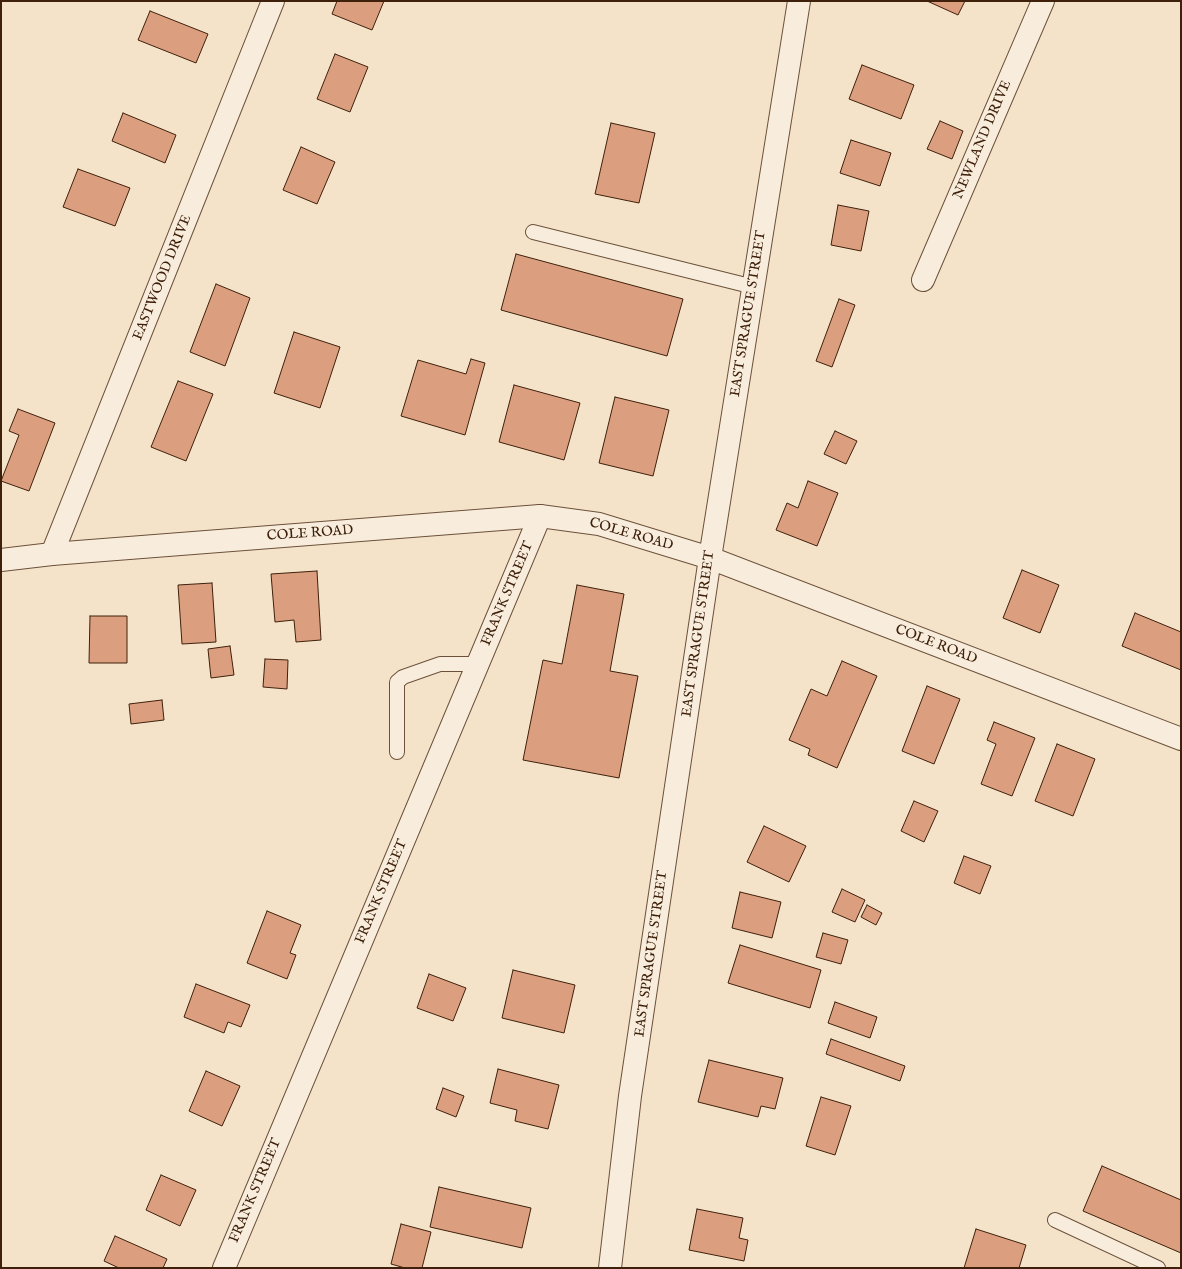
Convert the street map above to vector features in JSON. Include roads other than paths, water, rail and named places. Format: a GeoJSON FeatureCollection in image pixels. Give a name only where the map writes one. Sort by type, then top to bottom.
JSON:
{"type":"FeatureCollection","features":[{"type":"Feature","properties":{"kind":"street","name":"EASTWOOD DRIVE"},"geometry":{"type":"LineString","coordinates":[[52,554],[273,1]]}},
{"type":"Feature","properties":{"kind":"street","name":"EAST SPRAGUE STREET"},"geometry":{"type":"LineString","coordinates":[[610,1268],[632,1088],[710,558],[799,1]]}},
{"type":"Feature","properties":{"kind":"street","name":"NEWLAND DRIVE"},"geometry":{"type":"LineString","coordinates":[[923,280],[1042,1]]}},
{"type":"Feature","properties":{"kind":"street","name":"COLE ROAD"},"geometry":{"type":"LineString","coordinates":[[1,560],[52,554],[540,516],[599,524],[710,558],[1181,739]]}},
{"type":"Feature","properties":{"kind":"street","name":"FRANK STREET"},"geometry":{"type":"LineString","coordinates":[[224,1268],[540,516]]}},
{"type":"Feature","properties":{"kind":"lane"},"geometry":{"type":"LineString","coordinates":[[533,232],[754,286]]}},
{"type":"Feature","properties":{"kind":"lane"},"geometry":{"type":"LineString","coordinates":[[397,752],[397,682],[403,677],[440,664],[478,664]]}},
{"type":"Feature","properties":{"kind":"lane"},"geometry":{"type":"LineString","coordinates":[[1055,1220],[1158,1268]]}}]}
